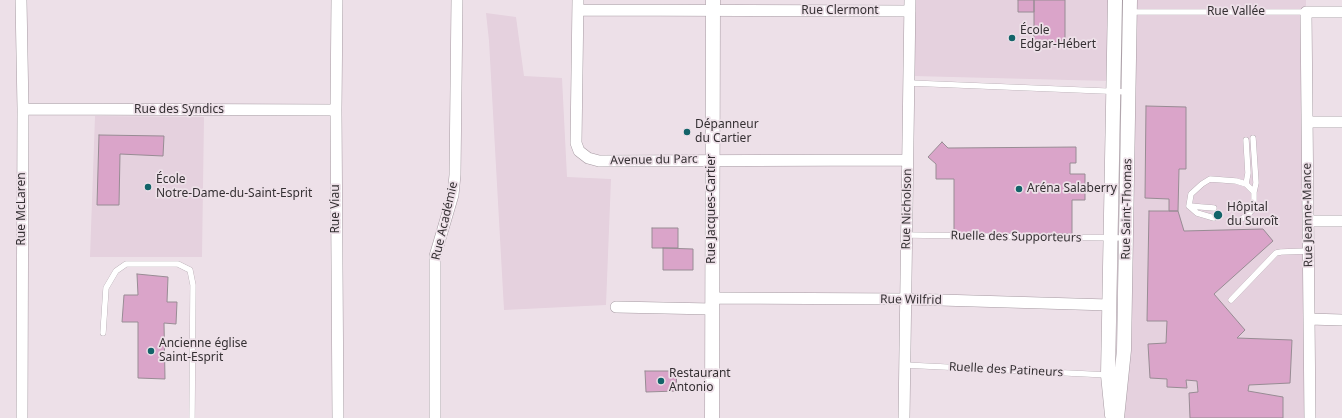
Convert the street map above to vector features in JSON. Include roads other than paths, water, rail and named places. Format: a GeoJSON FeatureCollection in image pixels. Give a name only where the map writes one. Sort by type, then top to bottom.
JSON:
{"type":"FeatureCollection","features":[{"type":"Feature","properties":{"kind":"street","name":"Rue McLaren"},"geometry":{"type":"LineString","coordinates":[[21,0],[23,109],[22,418]]}},
{"type":"Feature","properties":{"kind":"street","name":"Rue Viau"},"geometry":{"type":"LineString","coordinates":[[337,0],[336,110],[338,418]]}},
{"type":"Feature","properties":{"kind":"street","name":"Rue Académie"},"geometry":{"type":"LineString","coordinates":[[435,418],[435,256],[453,195],[455,175],[457,0]]}},
{"type":"Feature","properties":{"kind":"street","name":"Rue Saint-Thomas"},"geometry":{"type":"LineString","coordinates":[[1113,418],[1108,375],[1115,0]]}},
{"type":"Feature","properties":{"kind":"street","name":"Rue Clermont"},"geometry":{"type":"LineString","coordinates":[[578,5],[910,6]]}},
{"type":"Feature","properties":{"kind":"street","name":"Avenue du Parc"},"geometry":{"type":"LineString","coordinates":[[578,5],[576,143],[579,151],[588,158],[599,161],[713,159],[907,160]]}},
{"type":"Feature","properties":{"kind":"street","name":"Rue Jacques-Cartier"},"geometry":{"type":"LineString","coordinates":[[712,418],[713,5]]}},
{"type":"Feature","properties":{"kind":"street","name":"Rue Nicholson"},"geometry":{"type":"LineString","coordinates":[[904,418],[910,6]]}},
{"type":"Feature","properties":{"kind":"street","name":"Rue Saint-Thomas"},"geometry":{"type":"LineString","coordinates":[[1117,418],[1124,357],[1125,326],[1130,6]]}},
{"type":"Feature","properties":{"kind":"street","name":"Rue Vallée"},"geometry":{"type":"LineString","coordinates":[[1306,12],[1342,12]]}},
{"type":"Feature","properties":{"kind":"street","name":"Rue Jeanne-Mance"},"geometry":{"type":"LineString","coordinates":[[1306,12],[1310,418]]}},
{"type":"Feature","properties":{"kind":"street","name":"Rue des Syndics"},"geometry":{"type":"LineString","coordinates":[[23,109],[336,110]]}},
{"type":"Feature","properties":{"kind":"street"},"geometry":{"type":"LineString","coordinates":[[1307,122],[1342,122]]}},
{"type":"Feature","properties":{"kind":"street"},"geometry":{"type":"LineString","coordinates":[[1308,221],[1342,221]]}},
{"type":"Feature","properties":{"kind":"street","name":"Rue Wilfrid"},"geometry":{"type":"LineString","coordinates":[[616,307],[712,303],[906,299],[1109,305]]}},
{"type":"Feature","properties":{"kind":"street"},"geometry":{"type":"LineString","coordinates":[[1309,319],[1342,320]]}},
{"type":"Feature","properties":{"kind":"lane","name":"Rue Vallée"},"geometry":{"type":"LineString","coordinates":[[1130,6],[1306,12]]}},
{"type":"Feature","properties":{"kind":"lane"},"geometry":{"type":"LineString","coordinates":[[908,84],[1129,92]]}},
{"type":"Feature","properties":{"kind":"lane"},"geometry":{"type":"LineString","coordinates":[[1241,219],[1247,216],[1254,208],[1254,192],[1256,183],[1253,138]]}},
{"type":"Feature","properties":{"kind":"lane"},"geometry":{"type":"LineString","coordinates":[[1246,140],[1248,173],[1246,184]]}},
{"type":"Feature","properties":{"kind":"lane"},"geometry":{"type":"LineString","coordinates":[[1189,206],[1191,194],[1202,184],[1210,180],[1236,181],[1246,184],[1254,192]]}},
{"type":"Feature","properties":{"kind":"lane"},"geometry":{"type":"LineString","coordinates":[[1189,206],[1214,208]]}},
{"type":"Feature","properties":{"kind":"lane"},"geometry":{"type":"LineString","coordinates":[[1189,206],[1197,213],[1214,218]]}},
{"type":"Feature","properties":{"kind":"lane"},"geometry":{"type":"LineString","coordinates":[[1241,209],[1254,208]]}},
{"type":"Feature","properties":{"kind":"lane","name":"Ruelle des Supporteurs"},"geometry":{"type":"LineString","coordinates":[[906,235],[1126,238]]}},
{"type":"Feature","properties":{"kind":"lane"},"geometry":{"type":"LineString","coordinates":[[1231,300],[1276,253],[1309,251]]}},
{"type":"Feature","properties":{"kind":"lane"},"geometry":{"type":"LineString","coordinates":[[103,333],[106,288],[116,271],[126,264],[178,264],[190,270],[193,285],[192,418]]}},
{"type":"Feature","properties":{"kind":"lane"},"geometry":{"type":"LineString","coordinates":[[1110,326],[1125,326]]}},
{"type":"Feature","properties":{"kind":"lane","name":"Ruelle des Patineurs"},"geometry":{"type":"LineString","coordinates":[[904,365],[1108,375]]}},
{"type":"Feature","properties":{"kind":"place","name":"École Edgar-Hébert"},"geometry":{"type":"Point","coordinates":[1012,38]}},
{"type":"Feature","properties":{"kind":"place","name":"Dépanneur du Cartier"},"geometry":{"type":"Point","coordinates":[687,132]}},
{"type":"Feature","properties":{"kind":"place","name":"École Notre-Dame-du-Saint-Esprit"},"geometry":{"type":"Point","coordinates":[148,187]}},
{"type":"Feature","properties":{"kind":"place","name":"Aréna Salaberry"},"geometry":{"type":"Point","coordinates":[1019,189]}},
{"type":"Feature","properties":{"kind":"place","name":"Hôpital du Suroît"},"geometry":{"type":"Point","coordinates":[1218,215]}},
{"type":"Feature","properties":{"kind":"place","name":"Ancienne église Saint-Esprit"},"geometry":{"type":"Point","coordinates":[151,351]}},
{"type":"Feature","properties":{"kind":"place","name":"Restaurant Antonio"},"geometry":{"type":"Point","coordinates":[661,381]}}]}
